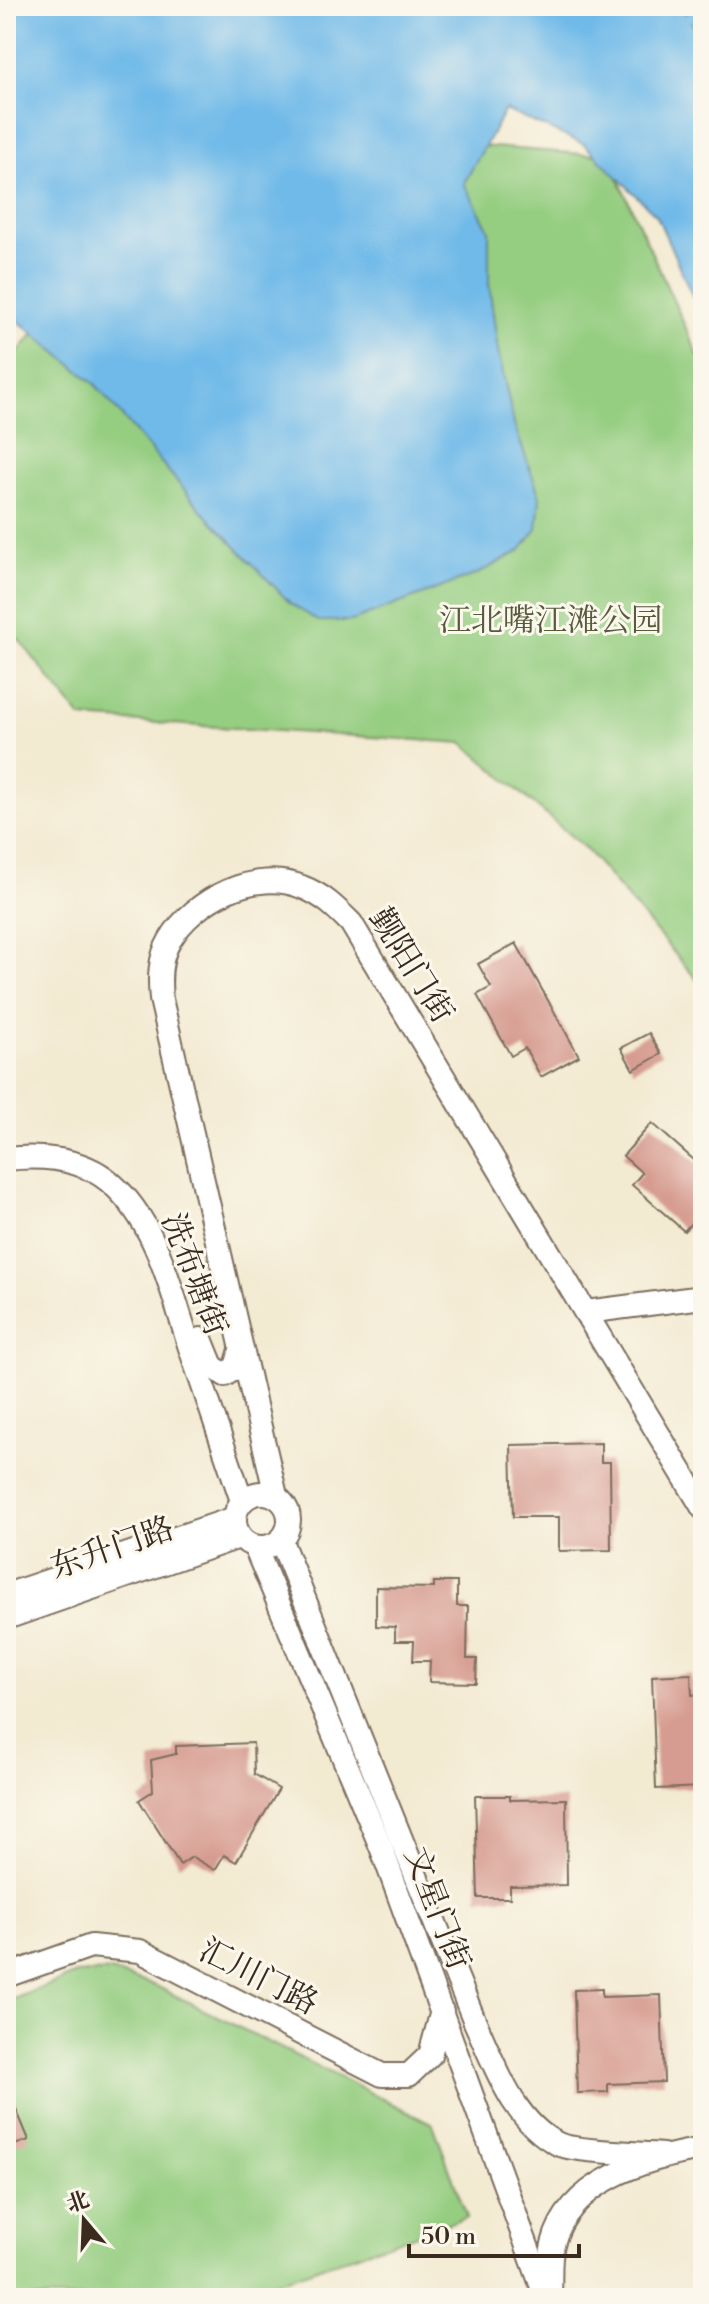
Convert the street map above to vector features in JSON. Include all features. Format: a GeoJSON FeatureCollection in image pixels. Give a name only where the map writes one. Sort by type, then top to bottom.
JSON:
{"type":"FeatureCollection","features":[{"type":"Feature","properties":{"kind":"street","name":"觐阳门街"},"geometry":{"type":"LineString","coordinates":[[276,1496],[161,999],[159,971],[168,942],[189,913],[223,893],[263,880],[299,886],[329,900],[351,923],[703,1508]]}},
{"type":"Feature","properties":{"kind":"street","name":"洗布塘街"},"geometry":{"type":"LineString","coordinates":[[6,1159],[32,1156],[70,1161],[109,1181],[136,1211],[170,1287],[243,1526]]}},
{"type":"Feature","properties":{"kind":"street"},"geometry":{"type":"LineString","coordinates":[[170,1287],[218,1373],[232,1372],[241,1350]]}},
{"type":"Feature","properties":{"kind":"street"},"geometry":{"type":"LineString","coordinates":[[586,1312],[703,1297]]}},
{"type":"Feature","properties":{"kind":"street"},"geometry":{"type":"LineString","coordinates":[[259,1493],[276,1496],[283,1502],[290,1517],[281,1541],[265,1548],[243,1526],[259,1493]]}},
{"type":"Feature","properties":{"kind":"street","name":"东升门路"},"geometry":{"type":"LineString","coordinates":[[6,1595],[243,1526]]}},
{"type":"Feature","properties":{"kind":"street","name":"东升门路"},"geometry":{"type":"LineString","coordinates":[[6,1618],[243,1526]]}},
{"type":"Feature","properties":{"kind":"street","name":"文星门街"},"geometry":{"type":"LineString","coordinates":[[243,1526],[381,1847],[548,2298]]}},
{"type":"Feature","properties":{"kind":"street","name":"文星门街"},"geometry":{"type":"LineString","coordinates":[[281,1541],[475,2022],[503,2083],[528,2121],[559,2145],[663,2155]]}},
{"type":"Feature","properties":{"kind":"street","name":"汇川门路"},"geometry":{"type":"LineString","coordinates":[[6,1976],[91,1946],[140,1951],[382,2075],[409,2075],[430,2055],[442,2011]]}},
{"type":"Feature","properties":{"kind":"street"},"geometry":{"type":"LineString","coordinates":[[548,2298],[552,2246],[564,2218],[580,2198],[610,2178],[663,2155],[703,2149]]}},
{"type":"Feature","properties":{"kind":"green space","name":"江北嘴江滩公园"},"geometry":{"type":"Polygon","coordinates":[[[443,143],[608,156],[703,366],[703,987],[586,849],[463,743],[81,718],[6,623],[6,365],[56,309],[443,143]]]}},
{"type":"Feature","properties":{"kind":"green space"},"geometry":{"type":"Polygon","coordinates":[[[110,1971],[156,1986],[433,2124],[467,2217],[229,2298],[6,2298],[6,2002],[76,1974],[110,1971]]]}},
{"type":"Feature","properties":{"kind":"water"},"geometry":{"type":"Polygon","coordinates":[[[6,6],[703,6],[703,320],[657,216],[584,144],[505,110],[464,183],[489,230],[489,284],[498,351],[514,424],[540,497],[537,529],[520,551],[477,574],[352,621],[318,621],[290,603],[203,512],[94,383],[6,311],[6,6]]]}},
{"type":"Feature","properties":{"kind":"building"},"geometry":{"type":"Polygon","coordinates":[[[516,943],[579,1056],[541,1077],[525,1048],[511,1056],[477,995],[491,987],[478,964],[516,943]]]}},
{"type":"Feature","properties":{"kind":"building"},"geometry":{"type":"Polygon","coordinates":[[[649,1033],[661,1054],[633,1070],[621,1048],[649,1033]]]}},
{"type":"Feature","properties":{"kind":"building"},"geometry":{"type":"Polygon","coordinates":[[[652,1123],[703,1168],[703,1226],[695,1219],[684,1231],[632,1185],[642,1173],[623,1156],[652,1123]]]}},
{"type":"Feature","properties":{"kind":"building"},"geometry":{"type":"Polygon","coordinates":[[[601,1443],[601,1462],[610,1462],[611,1550],[559,1551],[559,1517],[513,1517],[511,1445],[601,1443]]]}},
{"type":"Feature","properties":{"kind":"building"},"geometry":{"type":"Polygon","coordinates":[[[434,1582],[457,1582],[457,1606],[468,1606],[467,1659],[477,1659],[476,1683],[429,1682],[430,1661],[413,1661],[414,1641],[395,1641],[395,1627],[376,1626],[376,1587],[434,1588],[434,1582]]]}},
{"type":"Feature","properties":{"kind":"building"},"geometry":{"type":"Polygon","coordinates":[[[691,1674],[692,1695],[703,1694],[703,1787],[656,1789],[652,1676],[691,1674]]]}},
{"type":"Feature","properties":{"kind":"building"},"geometry":{"type":"Polygon","coordinates":[[[253,1743],[254,1774],[279,1789],[236,1862],[224,1855],[215,1870],[192,1857],[180,1865],[139,1800],[153,1791],[151,1760],[176,1754],[176,1746],[253,1743]]]}},
{"type":"Feature","properties":{"kind":"building"},"geometry":{"type":"Polygon","coordinates":[[[475,1796],[510,1796],[510,1800],[566,1799],[567,1885],[510,1886],[510,1898],[478,1898],[475,1796]]]}},
{"type":"Feature","properties":{"kind":"building"},"geometry":{"type":"Polygon","coordinates":[[[602,1989],[602,1997],[661,1995],[664,2082],[608,2084],[608,2092],[577,2093],[574,1990],[602,1989]]]}},
{"type":"Feature","properties":{"kind":"building"},"geometry":{"type":"Polygon","coordinates":[[[6,2085],[29,2140],[6,2148],[6,2085]]]}},
{"type":"Feature","properties":{"kind":"ferry route"},"geometry":{"type":"LineString","coordinates":[[680,6],[703,39]]}}]}
